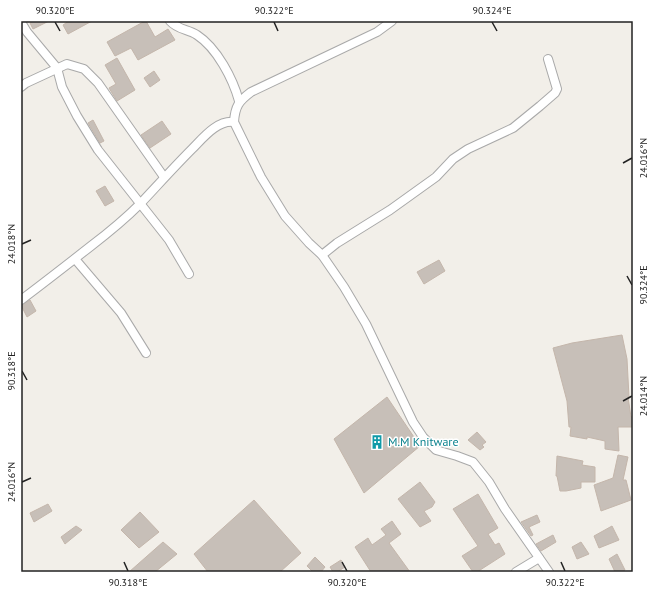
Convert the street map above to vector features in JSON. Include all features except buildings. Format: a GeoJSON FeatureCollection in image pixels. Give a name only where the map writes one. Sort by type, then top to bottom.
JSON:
{"type":"FeatureCollection","features":[{"type":"Feature","properties":{"kind":"street"},"geometry":{"type":"LineString","coordinates":[[170,21],[182,29],[195,33],[205,40],[216,54],[229,76],[239,101]]}},
{"type":"Feature","properties":{"kind":"street"},"geometry":{"type":"LineString","coordinates":[[392,21],[377,32],[251,92],[239,101],[234,114],[234,122],[261,177],[285,216],[322,255],[344,286],[366,324],[413,422],[423,437],[436,450],[473,462],[489,482],[538,558],[549,572]]}},
{"type":"Feature","properties":{"kind":"street"},"geometry":{"type":"LineString","coordinates":[[21,22],[27,32],[57,68],[62,87],[77,116],[98,150],[168,240],[189,274]]}},
{"type":"Feature","properties":{"kind":"street"},"geometry":{"type":"LineString","coordinates":[[322,255],[337,243],[390,210],[436,177],[453,159],[468,149],[513,128],[555,93],[557,89],[548,59]]}},
{"type":"Feature","properties":{"kind":"street"},"geometry":{"type":"LineString","coordinates":[[21,87],[26,83],[67,64],[84,69],[91,75],[164,177]]}},
{"type":"Feature","properties":{"kind":"street"},"geometry":{"type":"LineString","coordinates":[[21,300],[75,259],[140,205],[164,177],[206,135],[223,122],[234,122]]}},
{"type":"Feature","properties":{"kind":"street"},"geometry":{"type":"LineString","coordinates":[[75,259],[122,313],[146,353]]}},
{"type":"Feature","properties":{"kind":"street"},"geometry":{"type":"LineString","coordinates":[[516,572],[538,558]]}},
{"type":"Feature","properties":{"kind":"place","name":"M.M Knitware"},"geometry":{"type":"Point","coordinates":[377,442]}}]}
